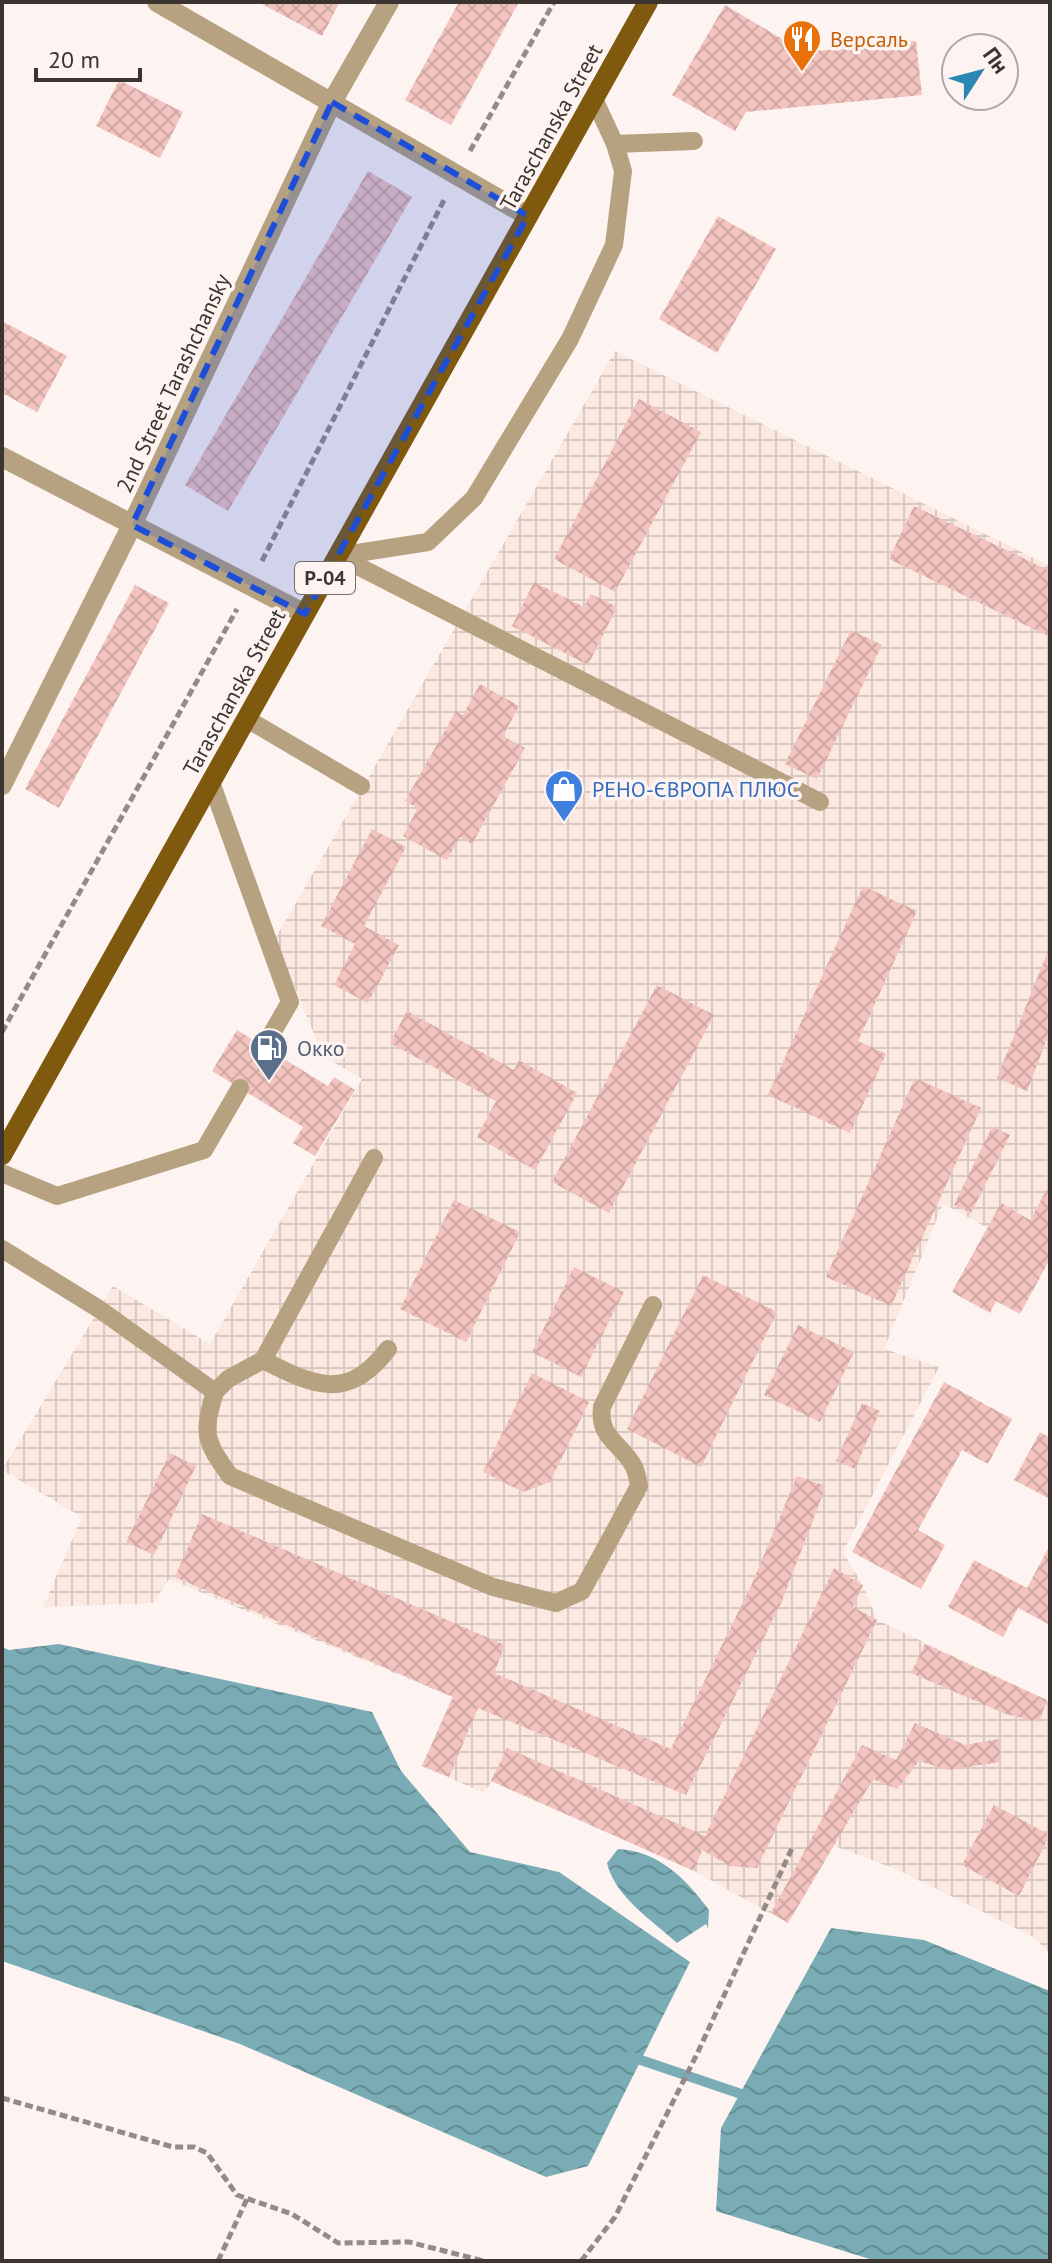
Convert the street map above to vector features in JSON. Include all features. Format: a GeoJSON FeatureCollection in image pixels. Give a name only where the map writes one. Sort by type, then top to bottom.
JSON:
{"type":"FeatureCollection","features":[{"type":"Feature","properties":{"kind":"main road","name":"Taraschanska Street"},"geometry":{"type":"LineString","coordinates":[[2,1155],[648,2]]}},
{"type":"Feature","properties":{"kind":"street"},"geometry":{"type":"LineString","coordinates":[[157,2],[528,216]]}},
{"type":"Feature","properties":{"kind":"street","name":"2nd Street Tarashchansky"},"geometry":{"type":"LineString","coordinates":[[2,785],[132,525],[332,102],[389,2]]}},
{"type":"Feature","properties":{"kind":"street"},"geometry":{"type":"LineString","coordinates":[[2,457],[305,614]]}},
{"type":"Feature","properties":{"kind":"lane"},"geometry":{"type":"LineString","coordinates":[[338,556],[428,542],[474,498],[570,339],[614,245],[623,171],[615,144],[594,99]]}},
{"type":"Feature","properties":{"kind":"lane"},"geometry":{"type":"LineString","coordinates":[[615,144],[694,141]]}},
{"type":"Feature","properties":{"kind":"lane"},"geometry":{"type":"LineString","coordinates":[[338,556],[820,802]]}},
{"type":"Feature","properties":{"kind":"lane"},"geometry":{"type":"LineString","coordinates":[[247,719],[361,786]]}},
{"type":"Feature","properties":{"kind":"lane"},"geometry":{"type":"LineString","coordinates":[[211,782],[290,1002],[264,1047]]}},
{"type":"Feature","properties":{"kind":"lane"},"geometry":{"type":"LineString","coordinates":[[2,1173],[57,1196],[204,1150],[240,1088]]}},
{"type":"Feature","properties":{"kind":"lane"},"geometry":{"type":"LineString","coordinates":[[374,1158],[263,1360],[228,1379],[215,1392],[205,1423],[211,1450],[230,1476],[493,1587],[556,1603],[582,1591],[639,1486],[634,1465],[610,1441],[600,1422],[602,1407],[653,1305]]}},
{"type":"Feature","properties":{"kind":"lane"},"geometry":{"type":"LineString","coordinates":[[2,1249],[99,1309],[215,1392]]}},
{"type":"Feature","properties":{"kind":"lane"},"geometry":{"type":"LineString","coordinates":[[263,1360],[308,1383],[340,1386],[376,1366],[388,1349]]}},
{"type":"Feature","properties":{"kind":"path"},"geometry":{"type":"LineString","coordinates":[[2,1032],[250,585],[457,174],[554,2]]}},
{"type":"Feature","properties":{"kind":"path"},"geometry":{"type":"LineString","coordinates":[[581,2261],[615,2217],[697,2054],[793,1846]]}},
{"type":"Feature","properties":{"kind":"path"},"geometry":{"type":"LineString","coordinates":[[2,2098],[173,2147],[194,2147],[207,2153],[237,2195],[292,2214],[338,2243],[409,2242],[484,2261]]}},
{"type":"Feature","properties":{"kind":"path"},"geometry":{"type":"LineString","coordinates":[[218,2261],[247,2199]]}},
{"type":"Feature","properties":{"kind":"highlighted area"},"geometry":{"type":"Polygon","coordinates":[[[332,102],[528,216],[305,614],[132,525],[332,102]]]}},
{"type":"Feature","properties":{"kind":"shaded area"},"geometry":{"type":"Polygon","coordinates":[[[615,351],[1050,566],[1050,1184],[1030,1220],[1001,1204],[988,1228],[943,1204],[884,1349],[939,1367],[843,1552],[863,1585],[877,1620],[1050,1702],[1050,1953],[1033,1937],[898,1870],[834,1846],[788,1923],[694,1871],[492,1781],[484,1793],[422,1766],[452,1697],[169,1579],[154,1603],[43,1607],[82,1517],[2,1470],[113,1286],[210,1344],[362,1079],[323,1056],[275,939],[615,351]]]}},
{"type":"Feature","properties":{"kind":"water"},"geometry":{"type":"Polygon","coordinates":[[[59,1644],[372,1712],[401,1771],[470,1852],[559,1872],[690,1962],[588,2166],[546,2177],[240,2044],[2,1961],[2,1647],[9,1650],[59,1644]]]}},
{"type":"Feature","properties":{"kind":"water"},"geometry":{"type":"Polygon","coordinates":[[[618,1849],[646,1855],[681,1878],[709,1910],[708,1928],[706,1924],[677,1943],[646,1917],[626,1897],[611,1875],[607,1863],[618,1849]]]}},
{"type":"Feature","properties":{"kind":"water"},"geometry":{"type":"Polygon","coordinates":[[[831,1928],[924,1940],[1050,1991],[1050,2261],[876,2261],[716,2211],[721,2128],[831,1928]]]}},
{"type":"Feature","properties":{"kind":"building"},"geometry":{"type":"Polygon","coordinates":[[[258,2],[340,2],[322,36],[258,2]]]}},
{"type":"Feature","properties":{"kind":"building"},"geometry":{"type":"Polygon","coordinates":[[[459,2],[519,2],[451,125],[405,100],[459,2]]]}},
{"type":"Feature","properties":{"kind":"building","name":"Версаль"},"geometry":{"type":"Polygon","coordinates":[[[725,5],[804,52],[916,41],[922,95],[746,112],[735,131],[672,95],[725,5]]]}},
{"type":"Feature","properties":{"kind":"building"},"geometry":{"type":"Polygon","coordinates":[[[119,80],[183,112],[160,158],[96,126],[119,80]]]}},
{"type":"Feature","properties":{"kind":"building"},"geometry":{"type":"Polygon","coordinates":[[[368,171],[412,197],[228,511],[185,485],[368,171]]]}},
{"type":"Feature","properties":{"kind":"building"},"geometry":{"type":"Polygon","coordinates":[[[718,216],[776,249],[717,353],[659,319],[718,216]]]}},
{"type":"Feature","properties":{"kind":"building"},"geometry":{"type":"Polygon","coordinates":[[[2,321],[67,356],[37,412],[2,393],[2,321]]]}},
{"type":"Feature","properties":{"kind":"building"},"geometry":{"type":"Polygon","coordinates":[[[639,399],[701,432],[615,592],[554,559],[639,399]]]}},
{"type":"Feature","properties":{"kind":"building"},"geometry":{"type":"Polygon","coordinates":[[[914,506],[1050,571],[1050,637],[889,559],[914,506]]]}},
{"type":"Feature","properties":{"kind":"building"},"geometry":{"type":"Polygon","coordinates":[[[534,582],[584,607],[591,594],[617,607],[588,665],[512,626],[534,582]]]}},
{"type":"Feature","properties":{"kind":"building"},"geometry":{"type":"Polygon","coordinates":[[[135,585],[169,603],[59,808],[25,789],[135,585]]]}},
{"type":"Feature","properties":{"kind":"building"},"geometry":{"type":"Polygon","coordinates":[[[851,630],[882,645],[817,779],[785,764],[851,630]]]}},
{"type":"Feature","properties":{"kind":"building"},"geometry":{"type":"Polygon","coordinates":[[[480,684],[519,706],[503,736],[525,748],[472,844],[460,837],[447,860],[403,836],[418,808],[405,801],[456,711],[463,715],[480,684]]]}},
{"type":"Feature","properties":{"kind":"building"},"geometry":{"type":"Polygon","coordinates":[[[372,829],[406,847],[364,926],[399,945],[368,1003],[334,985],[355,944],[321,926],[372,829]]]}},
{"type":"Feature","properties":{"kind":"building"},"geometry":{"type":"Polygon","coordinates":[[[863,886],[917,911],[858,1041],[886,1054],[850,1133],[768,1095],[863,886]]]}},
{"type":"Feature","properties":{"kind":"building"},"geometry":{"type":"Polygon","coordinates":[[[1050,946],[1050,1031],[1027,1091],[997,1078],[1050,946]]]}},
{"type":"Feature","properties":{"kind":"building"},"geometry":{"type":"Polygon","coordinates":[[[657,985],[714,1015],[609,1213],[552,1182],[657,985]]]}},
{"type":"Feature","properties":{"kind":"building"},"geometry":{"type":"Polygon","coordinates":[[[407,1011],[514,1070],[519,1060],[577,1093],[535,1170],[477,1137],[496,1101],[390,1043],[407,1011]]]}},
{"type":"Feature","properties":{"kind":"building"},"geometry":{"type":"Polygon","coordinates":[[[237,1030],[328,1086],[334,1077],[355,1090],[315,1156],[293,1143],[303,1127],[212,1071],[237,1030]]]}},
{"type":"Feature","properties":{"kind":"building"},"geometry":{"type":"Polygon","coordinates":[[[915,1078],[981,1108],[891,1306],[826,1277],[915,1078]]]}},
{"type":"Feature","properties":{"kind":"building"},"geometry":{"type":"Polygon","coordinates":[[[992,1127],[1010,1135],[971,1213],[954,1205],[992,1127]]]}},
{"type":"Feature","properties":{"kind":"building"},"geometry":{"type":"Polygon","coordinates":[[[1050,1184],[1050,1259],[1020,1314],[996,1301],[990,1313],[952,1292],[1001,1203],[1030,1220],[1050,1184]]]}},
{"type":"Feature","properties":{"kind":"building"},"geometry":{"type":"Polygon","coordinates":[[[454,1200],[520,1232],[466,1342],[400,1309],[454,1200]]]}},
{"type":"Feature","properties":{"kind":"building"},"geometry":{"type":"Polygon","coordinates":[[[574,1267],[624,1292],[581,1377],[532,1352],[574,1267]]]}},
{"type":"Feature","properties":{"kind":"building"},"geometry":{"type":"Polygon","coordinates":[[[703,1275],[777,1312],[701,1467],[627,1429],[703,1275]]]}},
{"type":"Feature","properties":{"kind":"building"},"geometry":{"type":"Polygon","coordinates":[[[798,1325],[854,1352],[820,1422],[764,1395],[798,1325]]]}},
{"type":"Feature","properties":{"kind":"building"},"geometry":{"type":"Polygon","coordinates":[[[532,1373],[589,1402],[550,1482],[523,1492],[483,1472],[532,1373]]]}},
{"type":"Feature","properties":{"kind":"building"},"geometry":{"type":"Polygon","coordinates":[[[944,1382],[1012,1419],[988,1464],[962,1450],[918,1530],[945,1545],[921,1589],[852,1552],[944,1382]]]}},
{"type":"Feature","properties":{"kind":"building"},"geometry":{"type":"Polygon","coordinates":[[[862,1403],[880,1411],[855,1469],[836,1461],[862,1403]]]}},
{"type":"Feature","properties":{"kind":"building"},"geometry":{"type":"Polygon","coordinates":[[[1040,1432],[1050,1438],[1050,1499],[1014,1480],[1040,1432]]]}},
{"type":"Feature","properties":{"kind":"building"},"geometry":{"type":"Polygon","coordinates":[[[170,1453],[196,1466],[154,1555],[126,1542],[170,1453]]]}},
{"type":"Feature","properties":{"kind":"building"},"geometry":{"type":"Polygon","coordinates":[[[797,1476],[826,1486],[782,1601],[686,1795],[478,1708],[449,1777],[422,1766],[453,1697],[175,1577],[202,1514],[505,1645],[494,1673],[671,1749],[751,1586],[797,1476]]]}},
{"type":"Feature","properties":{"kind":"building"},"geometry":{"type":"Polygon","coordinates":[[[1050,1545],[1050,1625],[1018,1608],[1003,1637],[948,1607],[974,1560],[1027,1588],[1050,1545]]]}},
{"type":"Feature","properties":{"kind":"building"},"geometry":{"type":"Polygon","coordinates":[[[834,1568],[863,1585],[853,1607],[877,1620],[757,1868],[730,1866],[702,1850],[694,1871],[491,1781],[507,1748],[705,1836],[834,1568]]]}},
{"type":"Feature","properties":{"kind":"building"},"geometry":{"type":"Polygon","coordinates":[[[925,1644],[1047,1700],[1039,1722],[1006,1714],[911,1673],[925,1644]]]}},
{"type":"Feature","properties":{"kind":"building"},"geometry":{"type":"Polygon","coordinates":[[[915,1723],[965,1745],[999,1739],[1000,1762],[948,1770],[919,1761],[897,1789],[873,1779],[788,1923],[771,1913],[862,1745],[896,1760],[915,1723]]]}},
{"type":"Feature","properties":{"kind":"building"},"geometry":{"type":"Polygon","coordinates":[[[994,1805],[1050,1835],[1019,1896],[962,1865],[994,1805]]]}},
{"type":"Feature","properties":{"kind":"waterway"},"geometry":{"type":"LineString","coordinates":[[629,2056],[750,2097]]}},
{"type":"Feature","properties":{"kind":"place","name":"Версаль"},"geometry":{"type":"Point","coordinates":[802,73]}},
{"type":"Feature","properties":{"kind":"place","name":"РЕНО-ЄВРОПА ПЛЮС"},"geometry":{"type":"Point","coordinates":[564,823]}},
{"type":"Feature","properties":{"kind":"place","name":"Окко"},"geometry":{"type":"Point","coordinates":[269,1082]}}]}
